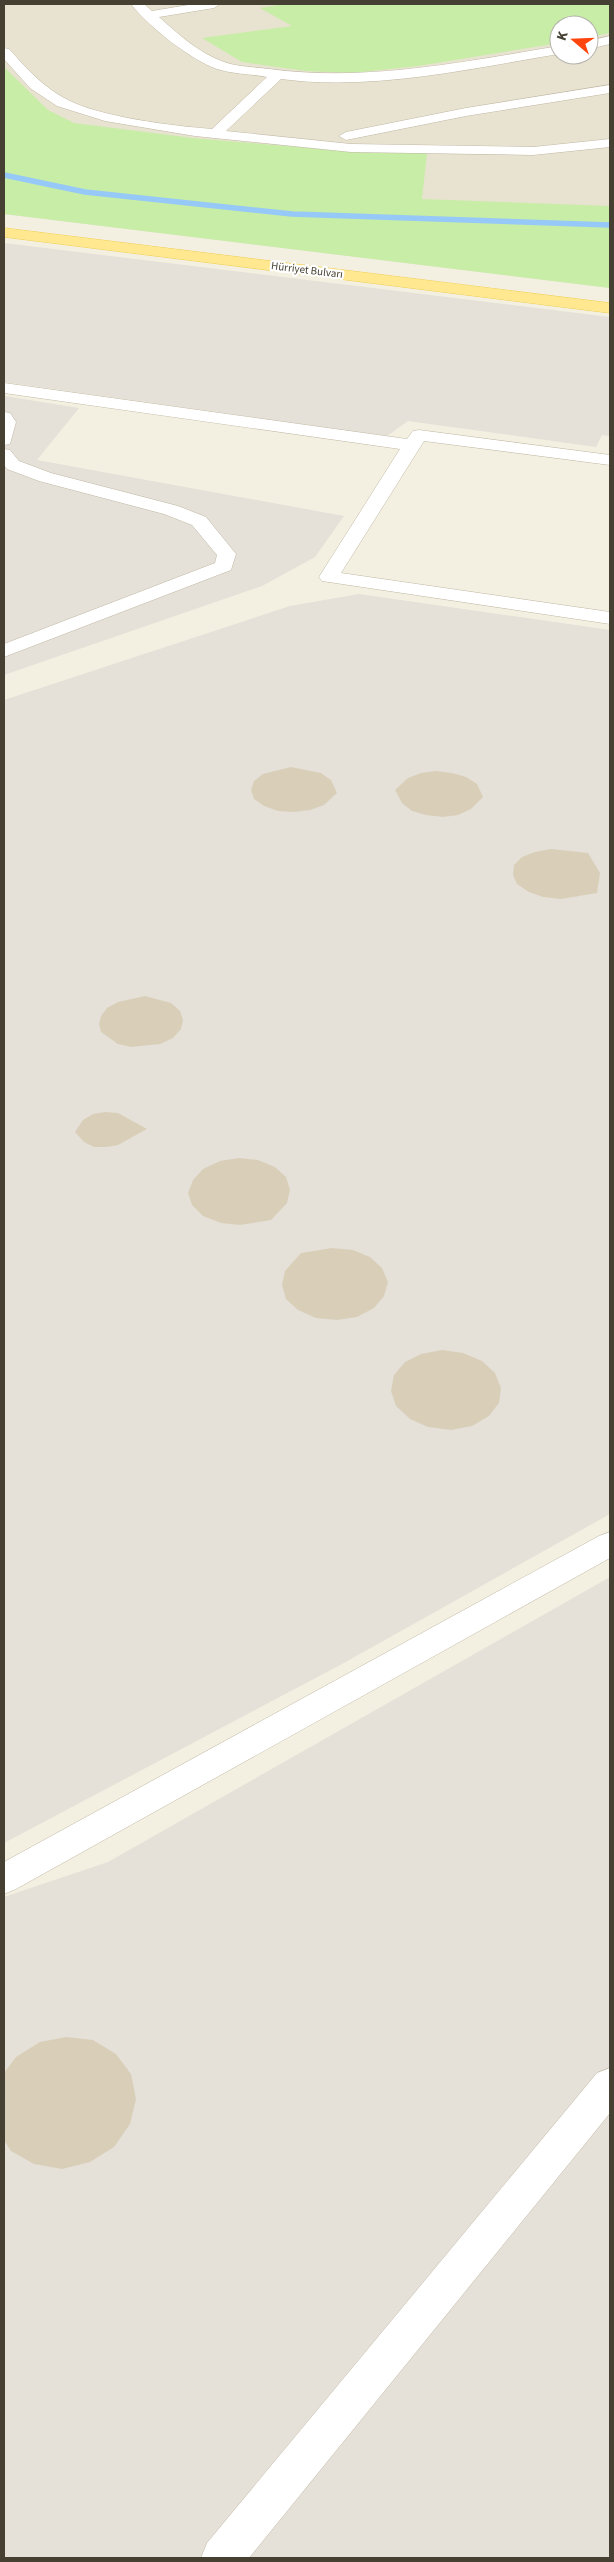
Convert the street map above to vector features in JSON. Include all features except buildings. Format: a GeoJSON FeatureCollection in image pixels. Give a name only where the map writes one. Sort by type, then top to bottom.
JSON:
{"type":"FeatureCollection","features":[{"type":"Feature","properties":{"kind":"main road","name":"Hürriyet Bulvarı"},"geometry":{"type":"LineString","coordinates":[[4,220],[610,295]]}},
{"type":"Feature","properties":{"kind":"main road","name":"Hürriyet Bulvarı"},"geometry":{"type":"LineString","coordinates":[[4,232],[610,308]]}},
{"type":"Feature","properties":{"kind":"street"},"geometry":{"type":"LineString","coordinates":[[137,4],[184,47],[222,66],[277,76],[343,78],[405,74],[549,52]]}},
{"type":"Feature","properties":{"kind":"street"},"geometry":{"type":"LineString","coordinates":[[150,15],[213,4]]}},
{"type":"Feature","properties":{"kind":"street"},"geometry":{"type":"LineString","coordinates":[[4,52],[35,85],[62,103],[105,117],[215,134],[350,148],[533,151],[610,143]]}},
{"type":"Feature","properties":{"kind":"street"},"geometry":{"type":"LineString","coordinates":[[215,134],[277,76]]}},
{"type":"Feature","properties":{"kind":"street"},"geometry":{"type":"LineString","coordinates":[[308,143],[466,112],[610,89]]}},
{"type":"Feature","properties":{"kind":"street"},"geometry":{"type":"LineString","coordinates":[[4,388],[412,445]]}},
{"type":"Feature","properties":{"kind":"street"},"geometry":{"type":"LineString","coordinates":[[4,417],[7,422],[4,440]]}},
{"type":"Feature","properties":{"kind":"street"},"geometry":{"type":"LineString","coordinates":[[610,460],[418,435],[329,577],[610,618]]}},
{"type":"Feature","properties":{"kind":"street"},"geometry":{"type":"LineString","coordinates":[[4,454],[13,465],[45,477],[171,510],[199,521],[227,554],[224,566],[4,651]]}},
{"type":"Feature","properties":{"kind":"street"},"geometry":{"type":"LineString","coordinates":[[4,1879],[610,1544]]}},
{"type":"Feature","properties":{"kind":"street"},"geometry":{"type":"LineString","coordinates":[[222,2558],[610,2084]]}},
{"type":"Feature","properties":{"kind":"shaded area"},"geometry":{"type":"Polygon","coordinates":[[[4,4],[610,4],[610,288],[4,214],[4,4]]]}},
{"type":"Feature","properties":{"kind":"shaded area"},"geometry":{"type":"Polygon","coordinates":[[[4,243],[610,317],[610,436],[602,435],[596,447],[408,421],[387,436],[4,382],[4,243]]]}},
{"type":"Feature","properties":{"kind":"shaded area"},"geometry":{"type":"Polygon","coordinates":[[[4,396],[79,408],[37,460],[344,516],[315,557],[262,586],[4,675],[4,396]]]}},
{"type":"Feature","properties":{"kind":"shaded area"},"geometry":{"type":"Polygon","coordinates":[[[359,594],[610,630],[610,1514],[342,1664],[4,1843],[4,700],[290,606],[359,594]]]}},
{"type":"Feature","properties":{"kind":"shaded area"},"geometry":{"type":"Polygon","coordinates":[[[610,1577],[610,2558],[4,2558],[4,1897],[108,1862],[610,1577]]]}},
{"type":"Feature","properties":{"kind":"green space"},"geometry":{"type":"Polygon","coordinates":[[[285,4],[610,4],[610,33],[599,35],[599,15],[549,15],[549,45],[418,66],[352,73],[306,71],[242,62],[202,38],[292,26],[260,8],[285,4]]]}},
{"type":"Feature","properties":{"kind":"green space"},"geometry":{"type":"Polygon","coordinates":[[[4,67],[48,110],[74,123],[193,138],[355,152],[427,153],[422,199],[610,206],[610,288],[4,214],[4,67]]]}},
{"type":"Feature","properties":{"kind":"waterway"},"geometry":{"type":"LineString","coordinates":[[4,175],[85,192],[292,214],[610,225]]}}]}
